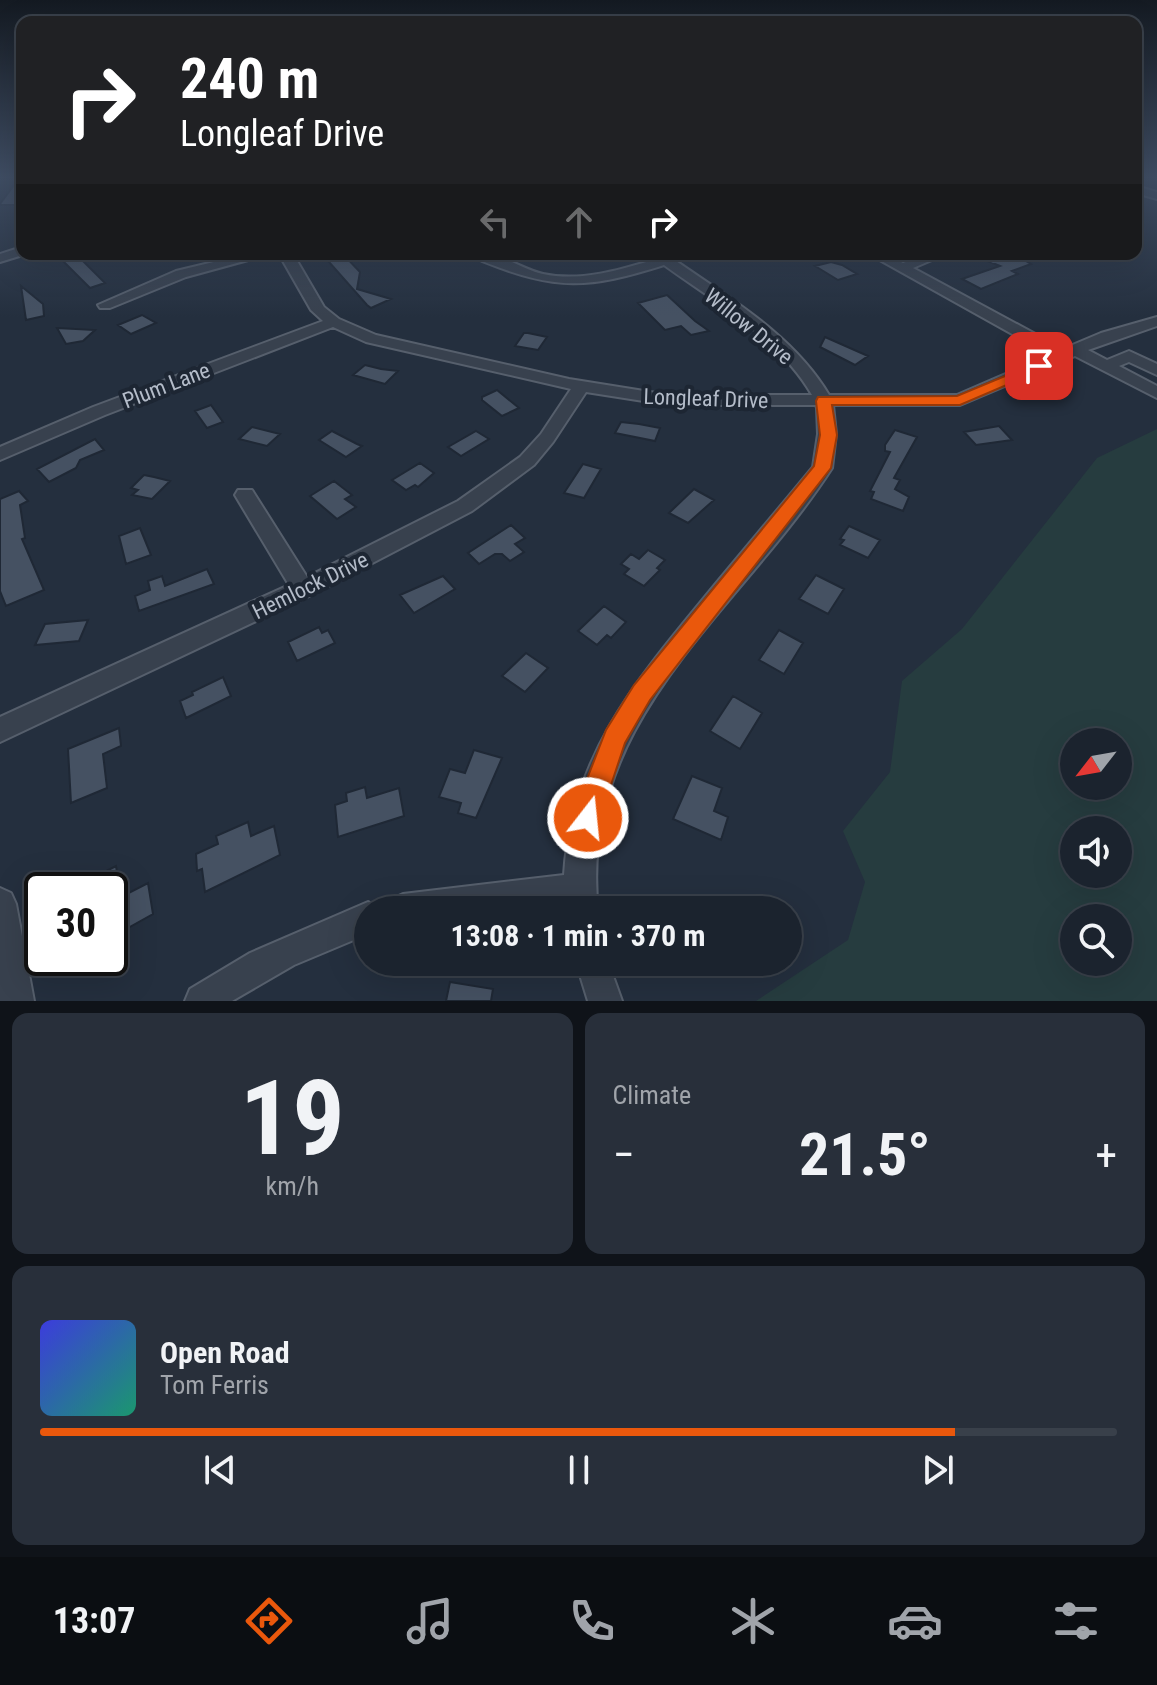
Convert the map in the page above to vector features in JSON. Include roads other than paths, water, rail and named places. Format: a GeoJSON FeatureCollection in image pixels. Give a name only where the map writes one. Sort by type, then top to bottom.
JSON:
{"type":"FeatureCollection","features":[{"type":"Feature","properties":{"kind":"street"},"geometry":{"type":"LineString","coordinates":[[105,305],[181,274],[238,260]]}},
{"type":"Feature","properties":{"kind":"street","name":"Longleaf Drive"},"geometry":{"type":"LineString","coordinates":[[289,260],[307,295],[334,322],[371,339],[581,387],[669,400],[960,400],[1106,336],[1157,321]]}},
{"type":"Feature","properties":{"kind":"street"},"geometry":{"type":"LineString","coordinates":[[492,260],[531,275],[568,281],[649,260]]}},
{"type":"Feature","properties":{"kind":"street","name":"Willow Drive"},"geometry":{"type":"LineString","coordinates":[[665,260],[780,346],[824,401]]}},
{"type":"Feature","properties":{"kind":"street"},"geometry":{"type":"LineString","coordinates":[[887,260],[1070,353],[1106,366],[1157,393]]}},
{"type":"Feature","properties":{"kind":"street"},"geometry":{"type":"LineString","coordinates":[[902,268],[923,260]]}},
{"type":"Feature","properties":{"kind":"street","name":"Plum Lane"},"geometry":{"type":"LineString","coordinates":[[0,454],[99,411],[334,322]]}},
{"type":"Feature","properties":{"kind":"street"},"geometry":{"type":"LineString","coordinates":[[1106,366],[1129,356],[1157,370]]}},
{"type":"Feature","properties":{"kind":"street","name":"Hemlock Drive"},"geometry":{"type":"LineString","coordinates":[[0,730],[303,589],[465,506],[502,482],[547,438],[581,387]]}},
{"type":"Feature","properties":{"kind":"street"},"geometry":{"type":"LineString","coordinates":[[580,896],[583,838],[593,797],[615,738],[642,692],[822,468],[829,435],[824,401]]}},
{"type":"Feature","properties":{"kind":"street"},"geometry":{"type":"LineString","coordinates":[[245,495],[303,589]]}},
{"type":"Feature","properties":{"kind":"street"},"geometry":{"type":"LineString","coordinates":[[0,904],[17,1001]]}},
{"type":"Feature","properties":{"kind":"street"},"geometry":{"type":"LineString","coordinates":[[202,1001],[259,964],[296,945],[354,923]]}},
{"type":"Feature","properties":{"kind":"street"},"geometry":{"type":"LineString","coordinates":[[597,976],[605,1001]]}}]}
